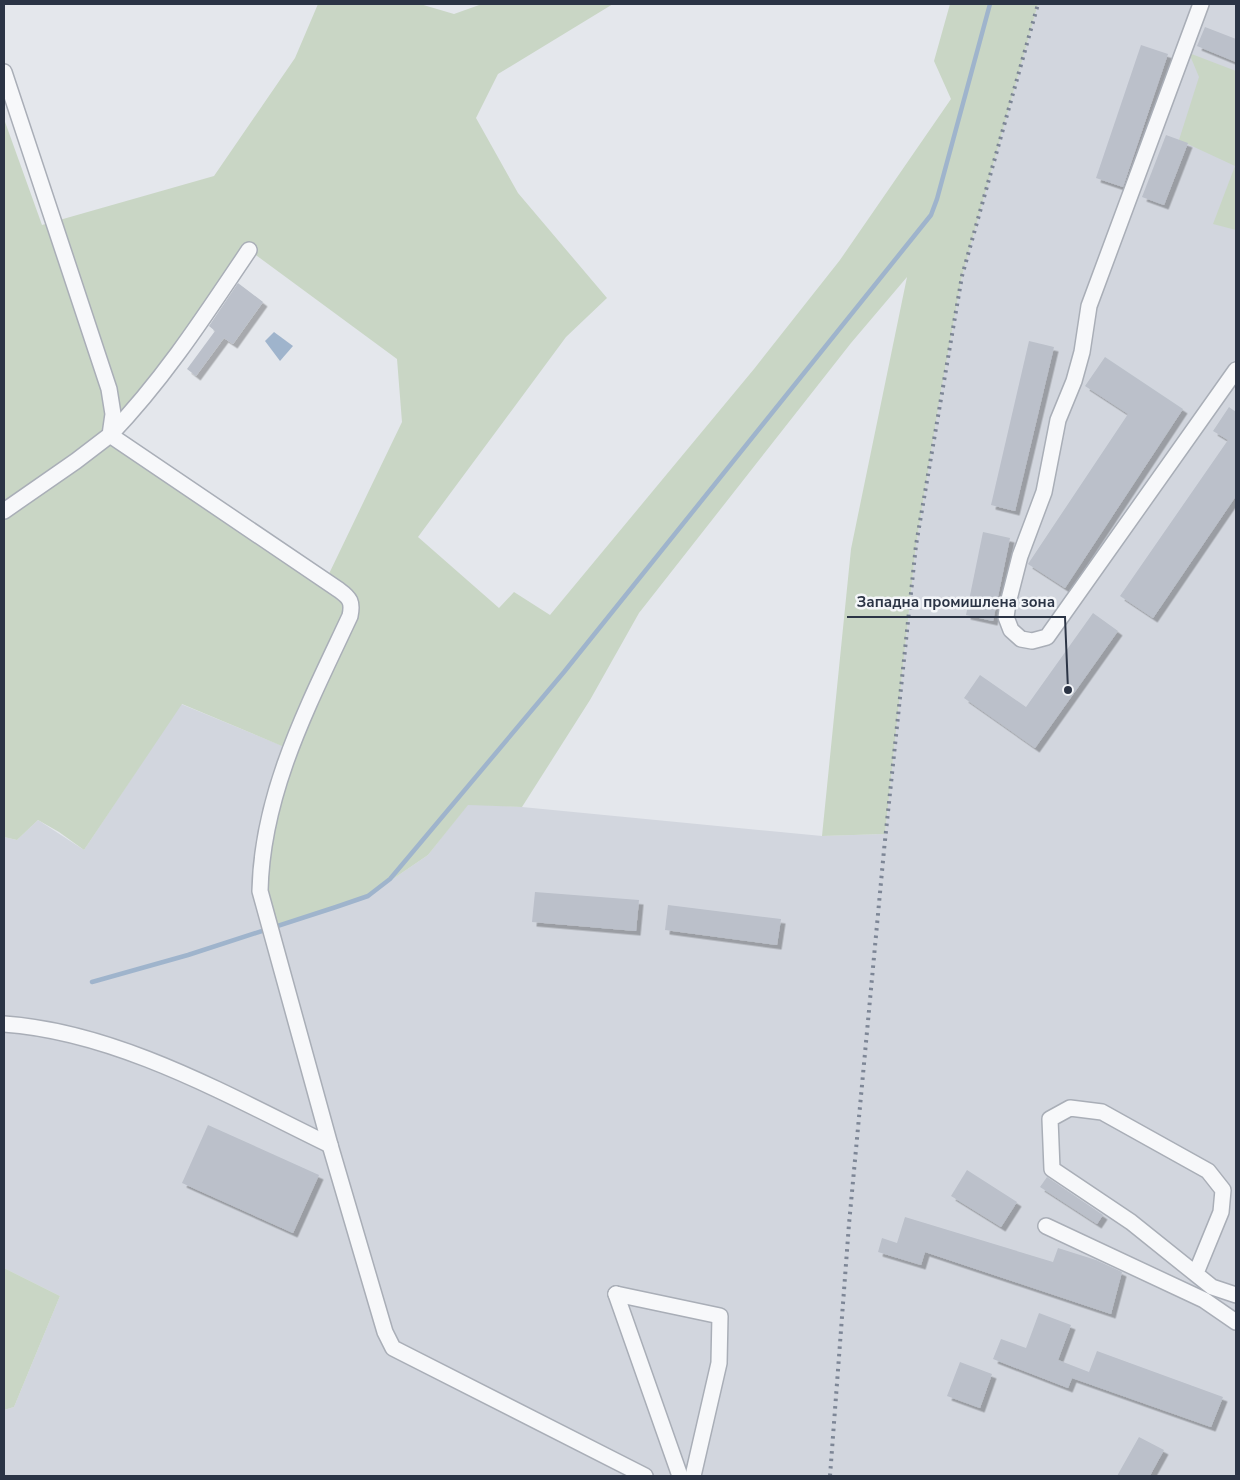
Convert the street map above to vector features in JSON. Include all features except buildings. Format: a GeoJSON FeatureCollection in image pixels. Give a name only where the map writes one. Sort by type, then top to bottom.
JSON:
{"type":"FeatureCollection","features":[{"type":"Feature","properties":{"kind":"street"},"geometry":{"type":"LineString","coordinates":[[1201,4],[1089,306],[1082,352],[1074,381],[1058,420],[1044,492],[1020,556],[1008,603],[1006,617],[1011,630],[1021,638],[1032,641],[1047,637],[1236,370]]}},
{"type":"Feature","properties":{"kind":"street"},"geometry":{"type":"LineString","coordinates":[[4,72],[109,389],[113,414],[110,435]]}},
{"type":"Feature","properties":{"kind":"street"},"geometry":{"type":"LineString","coordinates":[[4,511],[110,435],[173,362],[249,250]]}},
{"type":"Feature","properties":{"kind":"street"},"geometry":{"type":"LineString","coordinates":[[110,435],[350,598],[352,606],[350,616],[295,735],[280,776],[269,818],[260,869],[260,891],[330,1146],[385,1332],[393,1348],[646,1476]]}},
{"type":"Feature","properties":{"kind":"street"},"geometry":{"type":"LineString","coordinates":[[4,1024],[36,1026],[97,1042],[170,1069],[330,1146]]}},
{"type":"Feature","properties":{"kind":"street"},"geometry":{"type":"LineString","coordinates":[[1196,1273],[1221,1212],[1223,1190],[1208,1172],[1102,1112],[1070,1108],[1050,1120],[1052,1168],[1131,1222],[1212,1287],[1236,1295]]}},
{"type":"Feature","properties":{"kind":"street"},"geometry":{"type":"LineString","coordinates":[[1046,1226],[1204,1300],[1236,1322]]}},
{"type":"Feature","properties":{"kind":"street"},"geometry":{"type":"LineString","coordinates":[[680,1476],[616,1294],[720,1316],[719,1363],[692,1476]]}},
{"type":"Feature","properties":{"kind":"shaded area"},"geometry":{"type":"Polygon","coordinates":[[[1038,4],[1236,4],[1236,1476],[4,1476],[4,1410],[14,1407],[60,1296],[4,1268],[4,837],[17,840],[38,820],[84,850],[181,704],[290,749],[270,929],[368,896],[428,855],[468,804],[522,807],[822,836],[885,834],[916,545],[962,276],[1038,4]]]}},
{"type":"Feature","properties":{"kind":"green space"},"geometry":{"type":"Polygon","coordinates":[[[318,4],[420,4],[454,14],[482,4],[613,4],[498,74],[476,118],[518,193],[607,298],[566,337],[418,537],[499,608],[514,592],[550,615],[754,369],[840,260],[951,99],[934,61],[950,4],[1038,4],[962,276],[916,545],[885,834],[822,836],[851,549],[907,277],[851,343],[639,613],[590,700],[522,807],[468,805],[428,855],[368,896],[270,929],[260,891],[289,749],[182,704],[84,850],[38,820],[17,840],[4,837],[4,119],[42,225],[214,176],[295,58],[318,4]],[[249,250],[110,435],[326,580],[402,422],[397,359],[249,250]]]}},
{"type":"Feature","properties":{"kind":"green space"},"geometry":{"type":"Polygon","coordinates":[[[1189,53],[1236,71],[1236,230],[1213,224],[1235,166],[1179,140],[1199,77],[1189,53]]]}},
{"type":"Feature","properties":{"kind":"green space"},"geometry":{"type":"Polygon","coordinates":[[[4,1268],[60,1296],[14,1407],[4,1410],[4,1268]]]}},
{"type":"Feature","properties":{"kind":"water"},"geometry":{"type":"Polygon","coordinates":[[[274,332],[293,346],[280,361],[265,341],[274,332]]]}},
{"type":"Feature","properties":{"kind":"waterway"},"geometry":{"type":"LineString","coordinates":[[92,982],[188,955],[368,896],[390,879],[564,672],[931,215],[990,4]]}},
{"type":"Feature","properties":{"kind":"railway"},"geometry":{"type":"LineString","coordinates":[[830,1476],[849,1224],[884,850],[916,545],[962,276],[1038,4]]}},
{"type":"Feature","properties":{"kind":"place","name":"Западна промишлена зона"},"geometry":{"type":"Point","coordinates":[1068,690]}}]}
